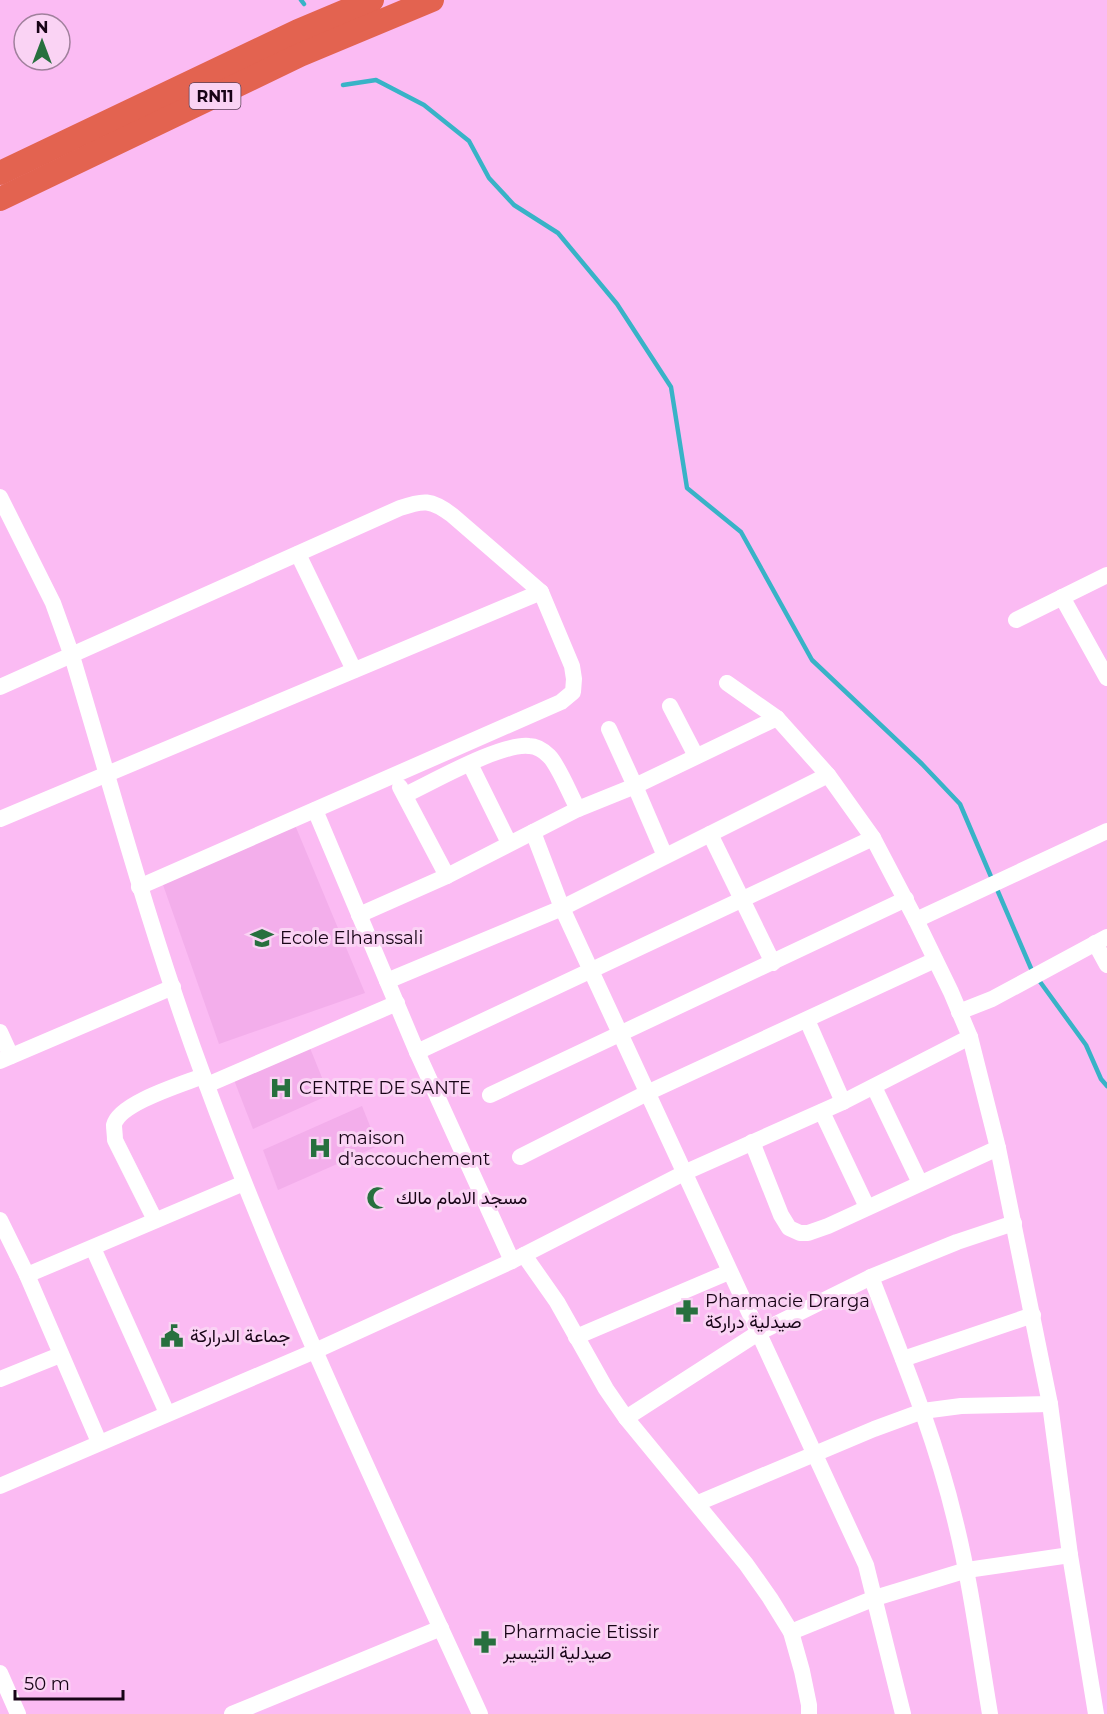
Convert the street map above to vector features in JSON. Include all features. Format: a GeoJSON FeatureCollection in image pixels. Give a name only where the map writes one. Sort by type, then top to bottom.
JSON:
{"type":"FeatureCollection","features":[{"type":"Feature","properties":{"kind":"highway","name":"RN11"},"geometry":{"type":"LineString","coordinates":[[0,173],[298,31],[372,0]]}},
{"type":"Feature","properties":{"kind":"highway","name":"RN11"},"geometry":{"type":"LineString","coordinates":[[0,199],[300,55],[432,0]]}},
{"type":"Feature","properties":{"kind":"street"},"geometry":{"type":"LineString","coordinates":[[0,497],[53,603],[72,656],[139,887],[205,1081],[244,1183],[315,1351],[480,1714]]}},
{"type":"Feature","properties":{"kind":"street"},"geometry":{"type":"LineString","coordinates":[[0,687],[399,508],[422,501],[439,505],[541,592],[572,666],[575,686],[573,692],[561,702],[139,887]]}},
{"type":"Feature","properties":{"kind":"street"},"geometry":{"type":"LineString","coordinates":[[298,554],[354,670]]}},
{"type":"Feature","properties":{"kind":"street"},"geometry":{"type":"LineString","coordinates":[[1016,620],[1107,574]]}},
{"type":"Feature","properties":{"kind":"street"},"geometry":{"type":"LineString","coordinates":[[0,819],[541,592]]}},
{"type":"Feature","properties":{"kind":"street"},"geometry":{"type":"LineString","coordinates":[[1062,597],[1107,678]]}},
{"type":"Feature","properties":{"kind":"street"},"geometry":{"type":"LineString","coordinates":[[727,683],[777,718],[828,775],[873,838],[906,899],[970,1037],[998,1148],[1050,1404],[1070,1555],[1096,1714]]}},
{"type":"Feature","properties":{"kind":"street"},"geometry":{"type":"LineString","coordinates":[[670,706],[696,756]]}},
{"type":"Feature","properties":{"kind":"street"},"geometry":{"type":"LineString","coordinates":[[359,915],[447,876],[578,809],[635,786],[777,718]]}},
{"type":"Feature","properties":{"kind":"street"},"geometry":{"type":"LineString","coordinates":[[609,729],[665,856]]}},
{"type":"Feature","properties":{"kind":"street"},"geometry":{"type":"LineString","coordinates":[[405,795],[504,750],[528,746],[540,749],[550,757],[578,809]]}},
{"type":"Feature","properties":{"kind":"street"},"geometry":{"type":"LineString","coordinates":[[470,764],[508,843]]}},
{"type":"Feature","properties":{"kind":"street"},"geometry":{"type":"LineString","coordinates":[[394,775],[447,876]]}},
{"type":"Feature","properties":{"kind":"street"},"geometry":{"type":"LineString","coordinates":[[387,981],[562,908],[828,775]]}},
{"type":"Feature","properties":{"kind":"street"},"geometry":{"type":"LineString","coordinates":[[315,810],[417,1052],[518,1258],[542,1279],[606,1389],[626,1418],[746,1564],[791,1632],[802,1671],[809,1714]]}},
{"type":"Feature","properties":{"kind":"street"},"geometry":{"type":"LineString","coordinates":[[916,920],[1107,831]]}},
{"type":"Feature","properties":{"kind":"street"},"geometry":{"type":"LineString","coordinates":[[533,832],[562,908],[866,1565],[903,1714]]}},
{"type":"Feature","properties":{"kind":"street"},"geometry":{"type":"LineString","coordinates":[[710,834],[773,963]]}},
{"type":"Feature","properties":{"kind":"street"},"geometry":{"type":"LineString","coordinates":[[417,1052],[873,838]]}},
{"type":"Feature","properties":{"kind":"street"},"geometry":{"type":"LineString","coordinates":[[490,1095],[906,899]]}},
{"type":"Feature","properties":{"kind":"street"},"geometry":{"type":"LineString","coordinates":[[959,1012],[992,999],[1101,940],[1107,965]]}},
{"type":"Feature","properties":{"kind":"street"},"geometry":{"type":"LineString","coordinates":[[520,1157],[647,1093],[935,960]]}},
{"type":"Feature","properties":{"kind":"street"},"geometry":{"type":"LineString","coordinates":[[0,1032],[6,1059],[173,987]]}},
{"type":"Feature","properties":{"kind":"street"},"geometry":{"type":"LineString","coordinates":[[155,1220],[115,1140],[114,1125],[123,1113],[140,1101],[205,1081],[397,1003]]}},
{"type":"Feature","properties":{"kind":"street"},"geometry":{"type":"LineString","coordinates":[[807,1020],[843,1102]]}},
{"type":"Feature","properties":{"kind":"street"},"geometry":{"type":"LineString","coordinates":[[0,1486],[315,1351],[518,1258],[686,1172],[822,1112],[970,1037]]}},
{"type":"Feature","properties":{"kind":"street"},"geometry":{"type":"LineString","coordinates":[[874,1087],[920,1183]]}},
{"type":"Feature","properties":{"kind":"street"},"geometry":{"type":"LineString","coordinates":[[822,1112],[867,1207]]}},
{"type":"Feature","properties":{"kind":"street"},"geometry":{"type":"LineString","coordinates":[[752,1142],[781,1215],[789,1228],[808,1233],[998,1148]]}},
{"type":"Feature","properties":{"kind":"street"},"geometry":{"type":"LineString","coordinates":[[27,1275],[244,1183]]}},
{"type":"Feature","properties":{"kind":"street"},"geometry":{"type":"LineString","coordinates":[[0,1220],[27,1275],[99,1442]]}},
{"type":"Feature","properties":{"kind":"street"},"geometry":{"type":"LineString","coordinates":[[626,1418],[758,1333],[871,1277],[957,1242],[1014,1223]]}},
{"type":"Feature","properties":{"kind":"street"},"geometry":{"type":"LineString","coordinates":[[93,1248],[167,1413]]}},
{"type":"Feature","properties":{"kind":"street"},"geometry":{"type":"LineString","coordinates":[[576,1337],[729,1272]]}},
{"type":"Feature","properties":{"kind":"street"},"geometry":{"type":"LineString","coordinates":[[871,1277],[923,1411],[944,1477],[967,1570],[990,1714]]}},
{"type":"Feature","properties":{"kind":"street"},"geometry":{"type":"LineString","coordinates":[[903,1359],[1033,1315]]}},
{"type":"Feature","properties":{"kind":"street"},"geometry":{"type":"LineString","coordinates":[[0,1379],[60,1355]]}},
{"type":"Feature","properties":{"kind":"street"},"geometry":{"type":"LineString","coordinates":[[698,1503],[923,1411],[971,1405],[1050,1404]]}},
{"type":"Feature","properties":{"kind":"street"},"geometry":{"type":"LineString","coordinates":[[791,1632],[875,1598],[967,1570],[1070,1555]]}},
{"type":"Feature","properties":{"kind":"street"},"geometry":{"type":"LineString","coordinates":[[232,1714],[441,1628]]}},
{"type":"Feature","properties":{"kind":"street"},"geometry":{"type":"LineString","coordinates":[[2,1681],[18,1714]]}},
{"type":"Feature","properties":{"kind":"shaded area","name":"Ecole Elhanssali"},"geometry":{"type":"Polygon","coordinates":[[[295,825],[365,993],[219,1044],[162,882],[295,825]]]}},
{"type":"Feature","properties":{"kind":"shaded area","name":"CENTRE DE SANTE"},"geometry":{"type":"Polygon","coordinates":[[[310,1048],[329,1095],[253,1129],[234,1080],[310,1048]]]}},
{"type":"Feature","properties":{"kind":"shaded area","name":"maison d'accouchement"},"geometry":{"type":"Polygon","coordinates":[[[362,1106],[378,1146],[278,1190],[263,1150],[362,1106]]]}},
{"type":"Feature","properties":{"kind":"waterway"},"geometry":{"type":"LineString","coordinates":[[301,0],[304,4]]}},
{"type":"Feature","properties":{"kind":"waterway"},"geometry":{"type":"LineString","coordinates":[[343,85],[376,80],[424,105],[469,141],[489,178],[514,205],[558,233],[617,304],[671,387],[687,488],[741,532],[812,660],[922,764],[960,804],[992,879]]}},
{"type":"Feature","properties":{"kind":"waterway"},"geometry":{"type":"LineString","coordinates":[[996,887],[1033,973]]}},
{"type":"Feature","properties":{"kind":"waterway"},"geometry":{"type":"LineString","coordinates":[[1038,979],[1086,1045],[1101,1079],[1107,1086]]}},
{"type":"Feature","properties":{"kind":"place","name":"Ecole Elhanssali"},"geometry":{"type":"Point","coordinates":[262,938]}},
{"type":"Feature","properties":{"kind":"place","name":"CENTRE DE SANTE"},"geometry":{"type":"Point","coordinates":[281,1088]}},
{"type":"Feature","properties":{"kind":"place","name":"maison d'accouchement"},"geometry":{"type":"Point","coordinates":[320,1148]}},
{"type":"Feature","properties":{"kind":"place","name":"مسجد الامام مالك"},"geometry":{"type":"Point","coordinates":[378,1198]}},
{"type":"Feature","properties":{"kind":"place","name":"Pharmacie Drarga صيدلية دراركة"},"geometry":{"type":"Point","coordinates":[687,1311]}},
{"type":"Feature","properties":{"kind":"place","name":"جماعة الدراركة"},"geometry":{"type":"Point","coordinates":[172,1336]}},
{"type":"Feature","properties":{"kind":"place","name":"Pharmacie Etissir صيدلية التيسير"},"geometry":{"type":"Point","coordinates":[485,1642]}}]}
